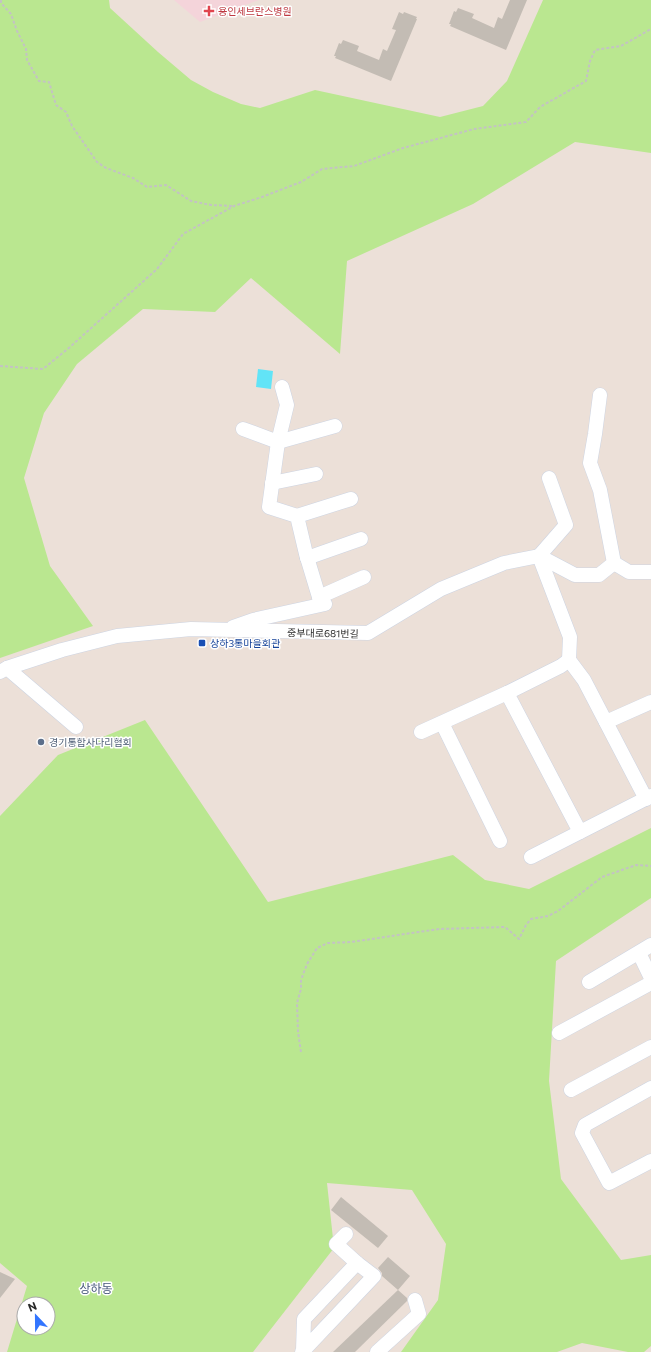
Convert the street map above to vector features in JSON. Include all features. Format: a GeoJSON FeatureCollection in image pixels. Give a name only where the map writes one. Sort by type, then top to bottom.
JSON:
{"type":"FeatureCollection","features":[{"type":"Feature","properties":{"kind":"street"},"geometry":{"type":"LineString","coordinates":[[282,387],[287,405],[278,442],[269,507],[297,516],[351,499]]}},
{"type":"Feature","properties":{"kind":"street"},"geometry":{"type":"LineString","coordinates":[[600,395],[590,463],[600,490],[614,563],[629,572],[651,572]]}},
{"type":"Feature","properties":{"kind":"street"},"geometry":{"type":"LineString","coordinates":[[243,429],[278,442],[336,426]]}},
{"type":"Feature","properties":{"kind":"street"},"geometry":{"type":"LineString","coordinates":[[272,483],[316,474]]}},
{"type":"Feature","properties":{"kind":"street"},"geometry":{"type":"LineString","coordinates":[[539,556],[566,525],[549,478]]}},
{"type":"Feature","properties":{"kind":"street"},"geometry":{"type":"LineString","coordinates":[[226,630],[253,620],[325,604],[319,597],[307,558],[297,516]]}},
{"type":"Feature","properties":{"kind":"street"},"geometry":{"type":"LineString","coordinates":[[307,558],[361,539]]}},
{"type":"Feature","properties":{"kind":"street"},"geometry":{"type":"LineString","coordinates":[[539,556],[575,575],[600,575],[614,563]]}},
{"type":"Feature","properties":{"kind":"street"},"geometry":{"type":"LineString","coordinates":[[531,857],[648,797],[584,680],[569,660],[570,637],[539,556]]}},
{"type":"Feature","properties":{"kind":"street","name":"중부대로681번길"},"geometry":{"type":"LineString","coordinates":[[4,670],[62,650],[117,636],[191,629],[368,633],[441,589],[504,563],[539,556]]}},
{"type":"Feature","properties":{"kind":"street"},"geometry":{"type":"LineString","coordinates":[[319,597],[364,577]]}},
{"type":"Feature","properties":{"kind":"street"},"geometry":{"type":"LineString","coordinates":[[421,732],[507,693],[561,666],[569,660]]}},
{"type":"Feature","properties":{"kind":"street"},"geometry":{"type":"LineString","coordinates":[[4,670],[76,727]]}},
{"type":"Feature","properties":{"kind":"street"},"geometry":{"type":"LineString","coordinates":[[507,693],[580,832]]}},
{"type":"Feature","properties":{"kind":"street"},"geometry":{"type":"LineString","coordinates":[[606,722],[651,702]]}},
{"type":"Feature","properties":{"kind":"street"},"geometry":{"type":"LineString","coordinates":[[442,723],[500,841]]}},
{"type":"Feature","properties":{"kind":"street"},"geometry":{"type":"LineString","coordinates":[[589,982],[651,945]]}},
{"type":"Feature","properties":{"kind":"street"},"geometry":{"type":"LineString","coordinates":[[639,953],[651,978]]}},
{"type":"Feature","properties":{"kind":"street"},"geometry":{"type":"LineString","coordinates":[[558,1033],[651,983]]}},
{"type":"Feature","properties":{"kind":"street"},"geometry":{"type":"LineString","coordinates":[[572,1090],[651,1047]]}},
{"type":"Feature","properties":{"kind":"street"},"geometry":{"type":"LineString","coordinates":[[651,1088],[585,1125],[582,1133],[609,1183],[651,1162]]}},
{"type":"Feature","properties":{"kind":"street"},"geometry":{"type":"LineString","coordinates":[[303,1352],[374,1276],[336,1244],[346,1234]]}},
{"type":"Feature","properties":{"kind":"street"},"geometry":{"type":"LineString","coordinates":[[303,1352],[304,1319],[357,1263]]}},
{"type":"Feature","properties":{"kind":"street"},"geometry":{"type":"LineString","coordinates":[[377,1352],[420,1314],[415,1300]]}},
{"type":"Feature","properties":{"kind":"path"},"geometry":{"type":"LineString","coordinates":[[1,0],[1,3],[11,14],[26,49],[27,60],[39,81],[49,82],[56,105],[66,112],[72,126],[97,162],[106,168],[133,178],[147,187],[166,186],[192,201],[211,205],[234,206]]}},
{"type":"Feature","properties":{"kind":"path"},"geometry":{"type":"LineString","coordinates":[[0,366],[43,369],[70,347],[157,269],[183,234],[234,206],[301,182],[322,169],[354,166],[403,148],[474,129],[526,122],[540,108],[586,81],[590,61],[595,50],[621,46],[651,29]]}},
{"type":"Feature","properties":{"kind":"path"},"geometry":{"type":"LineString","coordinates":[[301,1052],[298,1032],[297,1003],[301,989],[301,980],[307,964],[317,948],[328,943],[351,942],[439,929],[505,927],[520,940],[526,925],[531,919],[548,916],[558,911],[602,876],[636,865],[651,866]]}},
{"type":"Feature","properties":{"kind":"shaded area","name":"용인세브란스병원"},"geometry":{"type":"Polygon","coordinates":[[[174,0],[259,0],[200,22],[174,0]]]}},
{"type":"Feature","properties":{"kind":"green space"},"geometry":{"type":"Polygon","coordinates":[[[0,0],[109,0],[110,8],[191,80],[213,92],[241,104],[260,108],[315,90],[440,117],[483,106],[507,81],[543,0],[651,0],[651,153],[575,142],[473,204],[347,261],[340,354],[251,278],[215,312],[143,309],[77,364],[44,413],[24,478],[50,566],[93,626],[0,658],[0,0]]]}},
{"type":"Feature","properties":{"kind":"green space"},"geometry":{"type":"Polygon","coordinates":[[[145,720],[268,902],[453,855],[485,880],[529,889],[651,828],[651,898],[556,961],[549,1081],[561,1179],[621,1260],[651,1255],[651,1346],[644,1352],[628,1352],[582,1343],[557,1352],[401,1352],[438,1300],[446,1244],[412,1190],[327,1183],[334,1248],[253,1352],[7,1352],[16,1322],[16,1336],[56,1336],[56,1296],[24,1296],[27,1286],[0,1263],[0,816],[58,755],[145,720]]]}},
{"type":"Feature","properties":{"kind":"water"},"geometry":{"type":"Polygon","coordinates":[[[258,369],[273,371],[271,389],[256,387],[258,369]]]}},
{"type":"Feature","properties":{"kind":"building"},"geometry":{"type":"Polygon","coordinates":[[[510,0],[527,0],[506,50],[450,26],[451,24],[449,24],[454,11],[456,12],[458,8],[474,14],[472,18],[494,28],[498,17],[502,19],[510,0]]]}},
{"type":"Feature","properties":{"kind":"building"},"geometry":{"type":"Polygon","coordinates":[[[399,12],[403,14],[404,12],[417,17],[417,19],[391,81],[335,58],[336,56],[334,56],[339,43],[341,44],[343,40],[359,46],[357,51],[379,60],[383,49],[387,51],[396,30],[392,29],[399,12]]]}},
{"type":"Feature","properties":{"kind":"building"},"geometry":{"type":"Polygon","coordinates":[[[341,1197],[388,1236],[378,1248],[331,1210],[341,1197]]]}},
{"type":"Feature","properties":{"kind":"building"},"geometry":{"type":"Polygon","coordinates":[[[388,1257],[410,1276],[398,1290],[382,1276],[382,1273],[378,1268],[388,1257]]]}},
{"type":"Feature","properties":{"kind":"building"},"geometry":{"type":"Polygon","coordinates":[[[0,1272],[15,1279],[0,1298],[0,1272]]]}},
{"type":"Feature","properties":{"kind":"building"},"geometry":{"type":"Polygon","coordinates":[[[398,1290],[407,1298],[407,1301],[355,1352],[333,1352],[398,1290]]]}},
{"type":"Feature","properties":{"kind":"place","name":"용인세브란스병원"},"geometry":{"type":"Point","coordinates":[209,11]}},
{"type":"Feature","properties":{"kind":"place","name":"상하3통마을회관"},"geometry":{"type":"Point","coordinates":[202,643]}},
{"type":"Feature","properties":{"kind":"place","name":"경기통합사다리협회"},"geometry":{"type":"Point","coordinates":[41,742]}},
{"type":"Feature","properties":{"kind":"district","name":"상하동"},"geometry":{"type":"Point","coordinates":[96,1288]}}]}
